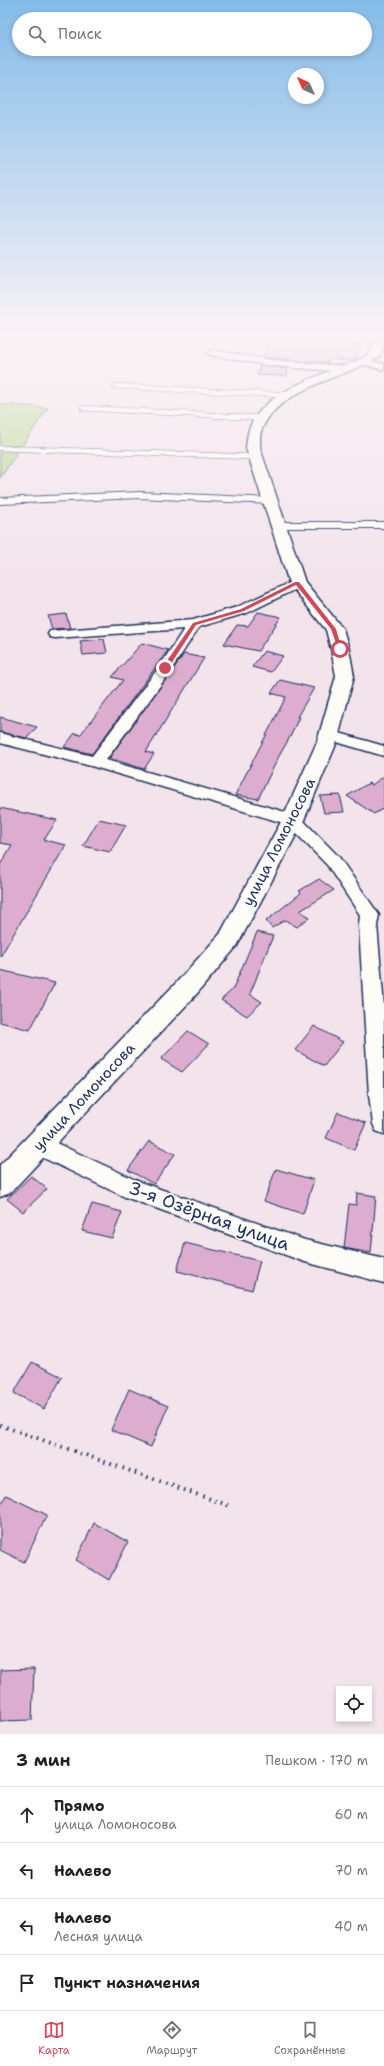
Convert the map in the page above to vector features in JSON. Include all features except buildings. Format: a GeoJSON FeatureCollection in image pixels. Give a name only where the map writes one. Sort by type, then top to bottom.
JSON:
{"type":"FeatureCollection","features":[{"type":"Feature","properties":{"kind":"street","name":"улица Ломоносова"},"geometry":{"type":"LineString","coordinates":[[0,1184],[40,1145],[185,990],[229,940],[294,820],[329,735],[345,676],[340,649],[334,629],[297,583],[278,525],[272,502],[253,448],[255,428],[264,416]]}},
{"type":"Feature","properties":{"kind":"street"},"geometry":{"type":"LineString","coordinates":[[55,634],[194,624],[242,610],[297,583]]}},
{"type":"Feature","properties":{"kind":"street"},"geometry":{"type":"LineString","coordinates":[[96,762],[165,668],[194,624]]}},
{"type":"Feature","properties":{"kind":"street"},"geometry":{"type":"LineString","coordinates":[[329,735],[384,751]]}},
{"type":"Feature","properties":{"kind":"street"},"geometry":{"type":"LineString","coordinates":[[0,738],[96,762],[294,820],[333,861],[370,915],[368,925],[380,1095],[384,1124]]}},
{"type":"Feature","properties":{"kind":"street","name":"3-я Озёрная улица"},"geometry":{"type":"LineString","coordinates":[[40,1145],[133,1190],[305,1251],[384,1270]]}},
{"type":"Feature","properties":{"kind":"lane"},"geometry":{"type":"LineString","coordinates":[[225,416],[262,418]]}},
{"type":"Feature","properties":{"kind":"lane"},"geometry":{"type":"LineString","coordinates":[[0,448],[256,457]]}},
{"type":"Feature","properties":{"kind":"lane"},"geometry":{"type":"LineString","coordinates":[[0,501],[140,495],[272,502]]}},
{"type":"Feature","properties":{"kind":"lane"},"geometry":{"type":"LineString","coordinates":[[278,525],[384,525]]}},
{"type":"Feature","properties":{"kind":"path"},"geometry":{"type":"LineString","coordinates":[[0,1425],[230,1506]]}},
{"type":"Feature","properties":{"kind":"green space"},"geometry":{"type":"Polygon","coordinates":[[[0,416],[43,416],[0,478],[0,416]]]}},
{"type":"Feature","properties":{"kind":"route"},"geometry":{"type":"LineString","coordinates":[[165,668],[194,624],[242,610],[297,583],[334,629],[340,649]]}}]}
